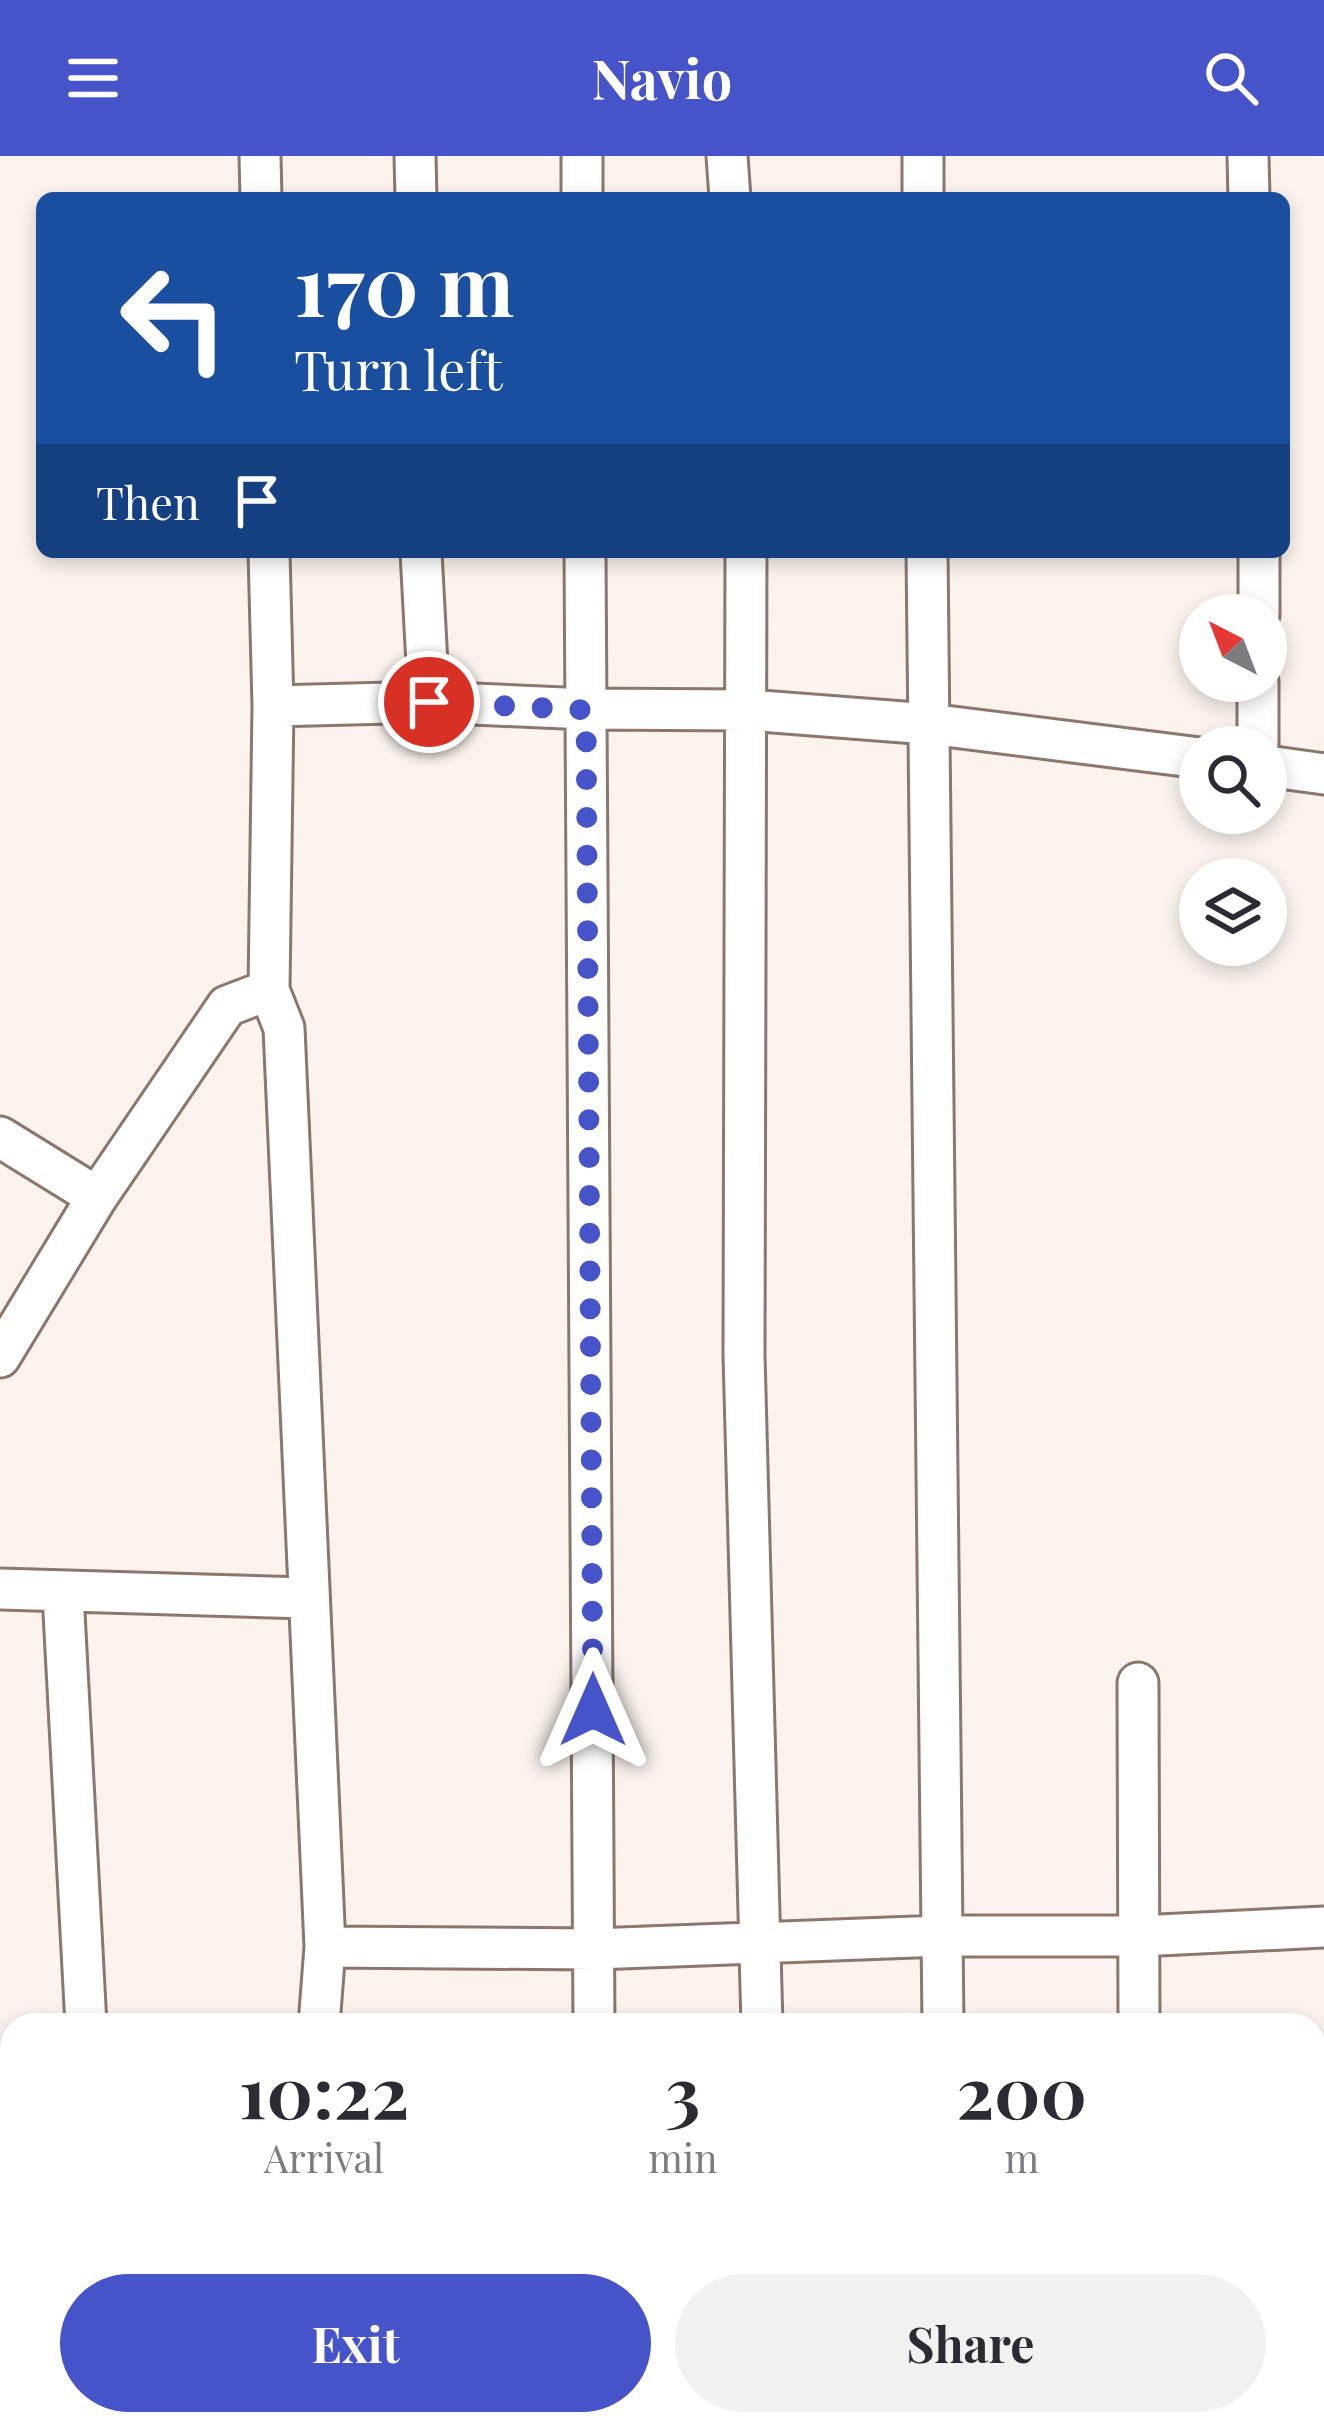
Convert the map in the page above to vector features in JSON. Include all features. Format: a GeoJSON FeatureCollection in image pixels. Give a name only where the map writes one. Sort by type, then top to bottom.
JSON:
{"type":"FeatureCollection","features":[{"type":"Feature","properties":{"kind":"street"},"geometry":{"type":"LineString","coordinates":[[260,156],[261,192]]}},
{"type":"Feature","properties":{"kind":"street"},"geometry":{"type":"LineString","coordinates":[[415,156],[416,192]]}},
{"type":"Feature","properties":{"kind":"street"},"geometry":{"type":"LineString","coordinates":[[582,156],[582,192]]}},
{"type":"Feature","properties":{"kind":"street"},"geometry":{"type":"LineString","coordinates":[[727,156],[730,192]]}},
{"type":"Feature","properties":{"kind":"street"},"geometry":{"type":"LineString","coordinates":[[922,156],[923,192]]}},
{"type":"Feature","properties":{"kind":"street"},"geometry":{"type":"LineString","coordinates":[[1248,156],[1249,192]]}},
{"type":"Feature","properties":{"kind":"street"},"geometry":{"type":"LineString","coordinates":[[269,558],[273,706],[269,991],[284,1028],[325,1947],[320,2013]]}},
{"type":"Feature","properties":{"kind":"street"},"geometry":{"type":"LineString","coordinates":[[421,558],[429,702]]}},
{"type":"Feature","properties":{"kind":"street"},"geometry":{"type":"LineString","coordinates":[[585,558],[594,2013]]}},
{"type":"Feature","properties":{"kind":"street"},"geometry":{"type":"LineString","coordinates":[[746,558],[744,1355],[761,2013]]}},
{"type":"Feature","properties":{"kind":"street"},"geometry":{"type":"LineString","coordinates":[[927,558],[943,2013]]}},
{"type":"Feature","properties":{"kind":"street"},"geometry":{"type":"LineString","coordinates":[[1258,558],[1258,594]]}},
{"type":"Feature","properties":{"kind":"street"},"geometry":{"type":"LineString","coordinates":[[273,706],[429,702],[586,710],[747,710],[929,724],[1179,755]]}},
{"type":"Feature","properties":{"kind":"street"},"geometry":{"type":"LineString","coordinates":[[1287,769],[1324,774]]}},
{"type":"Feature","properties":{"kind":"street"},"geometry":{"type":"LineString","coordinates":[[0,1357],[97,1197],[226,1006],[269,991]]}},
{"type":"Feature","properties":{"kind":"street"},"geometry":{"type":"LineString","coordinates":[[0,1136],[97,1197]]}},
{"type":"Feature","properties":{"kind":"street"},"geometry":{"type":"LineString","coordinates":[[0,1589],[307,1598]]}},
{"type":"Feature","properties":{"kind":"street"},"geometry":{"type":"LineString","coordinates":[[63,1594],[85,2013]]}},
{"type":"Feature","properties":{"kind":"street"},"geometry":{"type":"LineString","coordinates":[[1138,1683],[1139,2013]]}},
{"type":"Feature","properties":{"kind":"street"},"geometry":{"type":"LineString","coordinates":[[325,1947],[594,1948],[941,1936],[1139,1936],[1324,1927]]}},
{"type":"Feature","properties":{"kind":"route"},"geometry":{"type":"LineString","coordinates":[[429,702],[586,710],[593,1710]]}}]}
